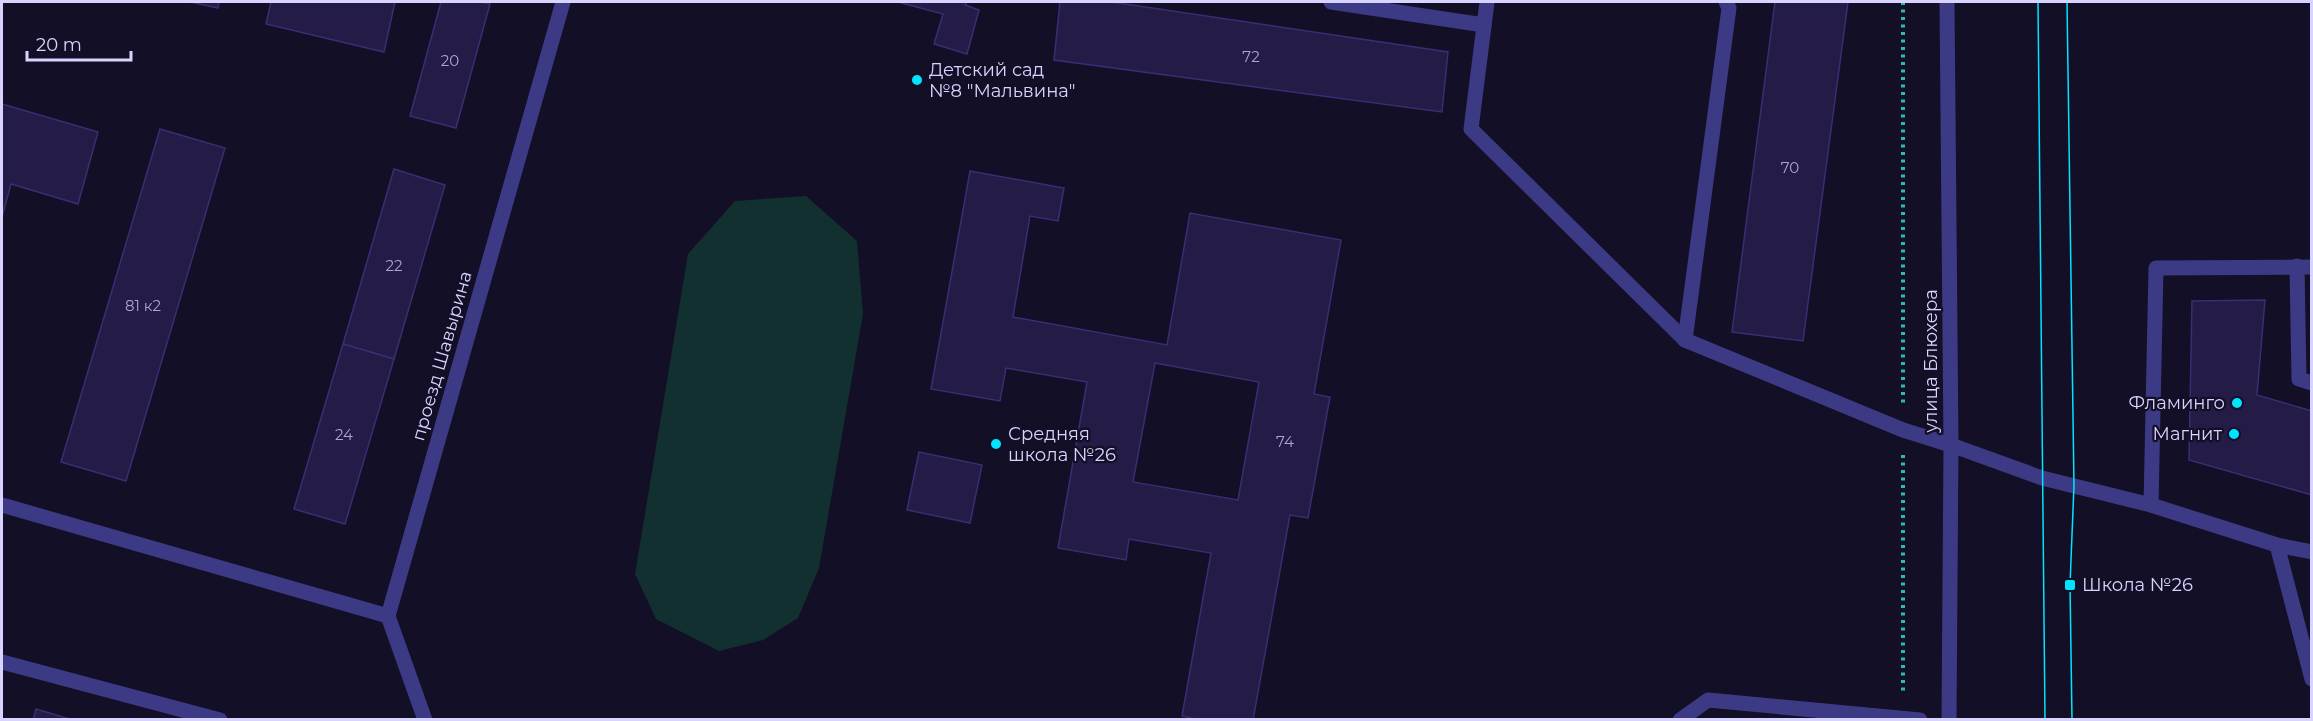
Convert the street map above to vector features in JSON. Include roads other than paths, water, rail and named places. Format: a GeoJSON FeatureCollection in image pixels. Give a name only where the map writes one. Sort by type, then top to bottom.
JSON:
{"type":"FeatureCollection","features":[{"type":"Feature","properties":{"kind":"street","name":"проезд Шавырина"},"geometry":{"type":"LineString","coordinates":[[388,616],[563,2]]}},
{"type":"Feature","properties":{"kind":"street"},"geometry":{"type":"LineString","coordinates":[[1331,2],[1484,25]]}},
{"type":"Feature","properties":{"kind":"street"},"geometry":{"type":"LineString","coordinates":[[1487,2],[1471,129],[1685,340],[1903,430],[1951,444],[2042,478],[2151,505],[2277,545],[2312,552]]}},
{"type":"Feature","properties":{"kind":"street"},"geometry":{"type":"LineString","coordinates":[[1685,340],[1729,8],[1726,2]]}},
{"type":"Feature","properties":{"kind":"street","name":"улица Блюхера"},"geometry":{"type":"LineString","coordinates":[[1947,2],[1951,444],[1949,720]]}},
{"type":"Feature","properties":{"kind":"street"},"geometry":{"type":"LineString","coordinates":[[2151,505],[2156,268],[2304,266],[2299,379],[2312,382]]}},
{"type":"Feature","properties":{"kind":"street"},"geometry":{"type":"LineString","coordinates":[[2,505],[388,616],[425,720]]}},
{"type":"Feature","properties":{"kind":"street"},"geometry":{"type":"LineString","coordinates":[[2277,545],[2312,679]]}},
{"type":"Feature","properties":{"kind":"street"},"geometry":{"type":"LineString","coordinates":[[2,662],[220,720]]}},
{"type":"Feature","properties":{"kind":"street"},"geometry":{"type":"LineString","coordinates":[[1680,720],[1708,700],[1920,720]]}},
{"type":"Feature","properties":{"kind":"tram line"},"geometry":{"type":"LineString","coordinates":[[2038,2],[2045,720]]}},
{"type":"Feature","properties":{"kind":"tram line"},"geometry":{"type":"LineString","coordinates":[[2067,2],[2074,485],[2070,585],[2072,720]]}},
{"type":"Feature","properties":{"kind":"place","name":"Детский сад №8 \"Мальвина\""},"geometry":{"type":"Point","coordinates":[917,80]}},
{"type":"Feature","properties":{"kind":"place","name":"Фламинго"},"geometry":{"type":"Point","coordinates":[2237,403]}},
{"type":"Feature","properties":{"kind":"place","name":"Магнит"},"geometry":{"type":"Point","coordinates":[2234,434]}},
{"type":"Feature","properties":{"kind":"place","name":"Средняя школа №26"},"geometry":{"type":"Point","coordinates":[996,444]}},
{"type":"Feature","properties":{"kind":"place","name":"Школа №26"},"geometry":{"type":"Point","coordinates":[2070,585]}}]}
